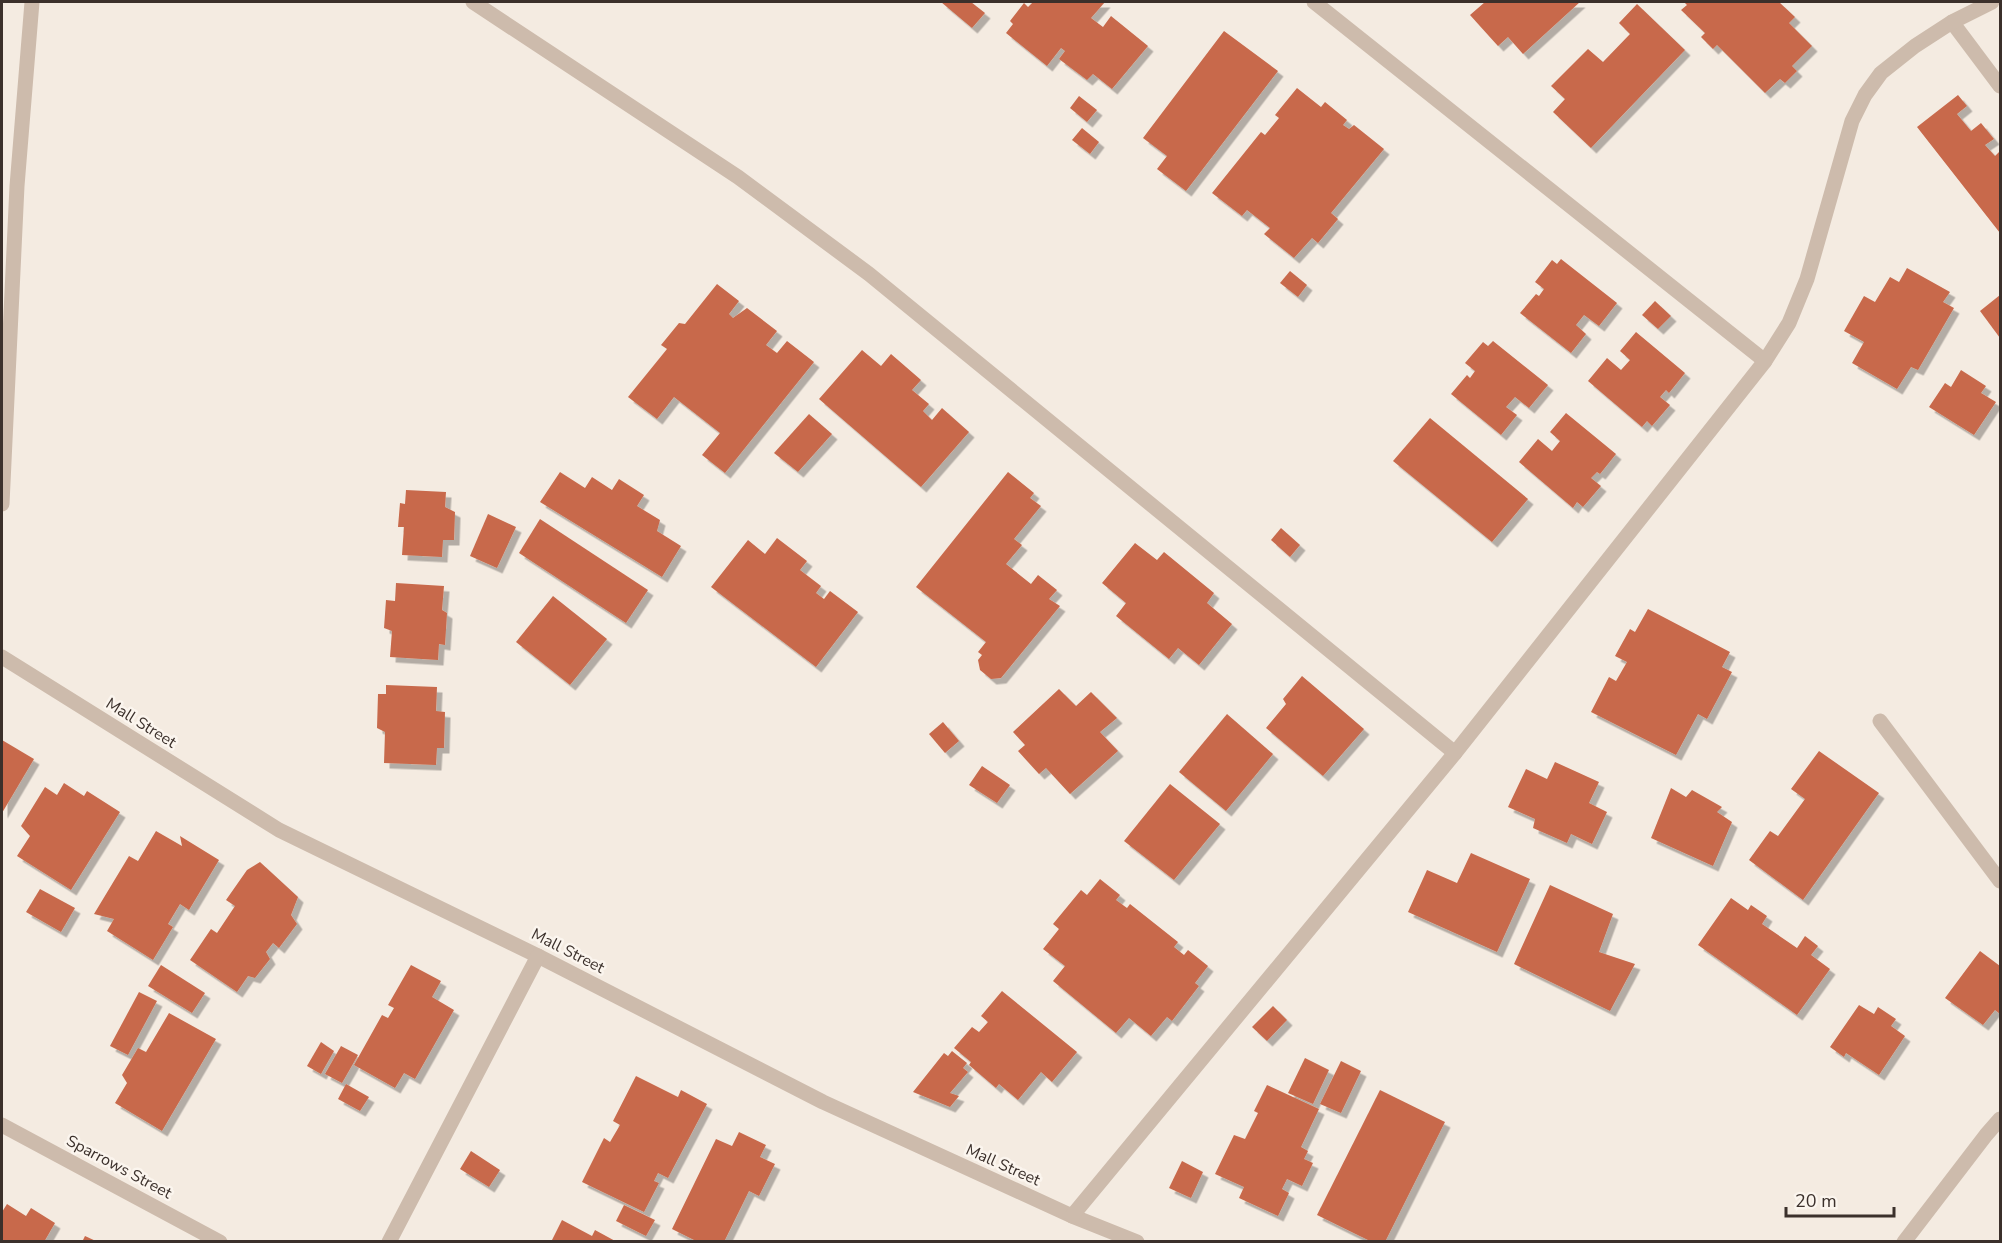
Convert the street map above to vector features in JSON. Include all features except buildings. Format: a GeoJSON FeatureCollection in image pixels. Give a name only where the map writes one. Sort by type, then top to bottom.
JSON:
{"type":"FeatureCollection","features":[{"type":"Feature","properties":{"kind":"street"},"geometry":{"type":"LineString","coordinates":[[2,504],[16,186],[32,2]]}},
{"type":"Feature","properties":{"kind":"street"},"geometry":{"type":"LineString","coordinates":[[473,2],[738,177],[869,274],[1455,753]]}},
{"type":"Feature","properties":{"kind":"street"},"geometry":{"type":"LineString","coordinates":[[1314,2],[1765,361]]}},
{"type":"Feature","properties":{"kind":"street"},"geometry":{"type":"LineString","coordinates":[[1072,1216],[1455,753],[1765,361],[1789,323],[1807,279],[1852,121],[1865,95],[1881,73],[1952,21],[1992,2]]}},
{"type":"Feature","properties":{"kind":"street"},"geometry":{"type":"LineString","coordinates":[[1952,21],[2001,86]]}},
{"type":"Feature","properties":{"kind":"street","name":"Mall Street"},"geometry":{"type":"LineString","coordinates":[[2,657],[279,830],[538,956],[823,1102],[1072,1216],[1137,1242]]}},
{"type":"Feature","properties":{"kind":"street"},"geometry":{"type":"LineString","coordinates":[[1880,721],[2001,881]]}},
{"type":"Feature","properties":{"kind":"street"},"geometry":{"type":"LineString","coordinates":[[389,1242],[538,956]]}},
{"type":"Feature","properties":{"kind":"street"},"geometry":{"type":"LineString","coordinates":[[1904,1242],[1986,1135],[2001,1119]]}},
{"type":"Feature","properties":{"kind":"street","name":"Sparrows Street"},"geometry":{"type":"LineString","coordinates":[[2,1125],[220,1242]]}}]}
